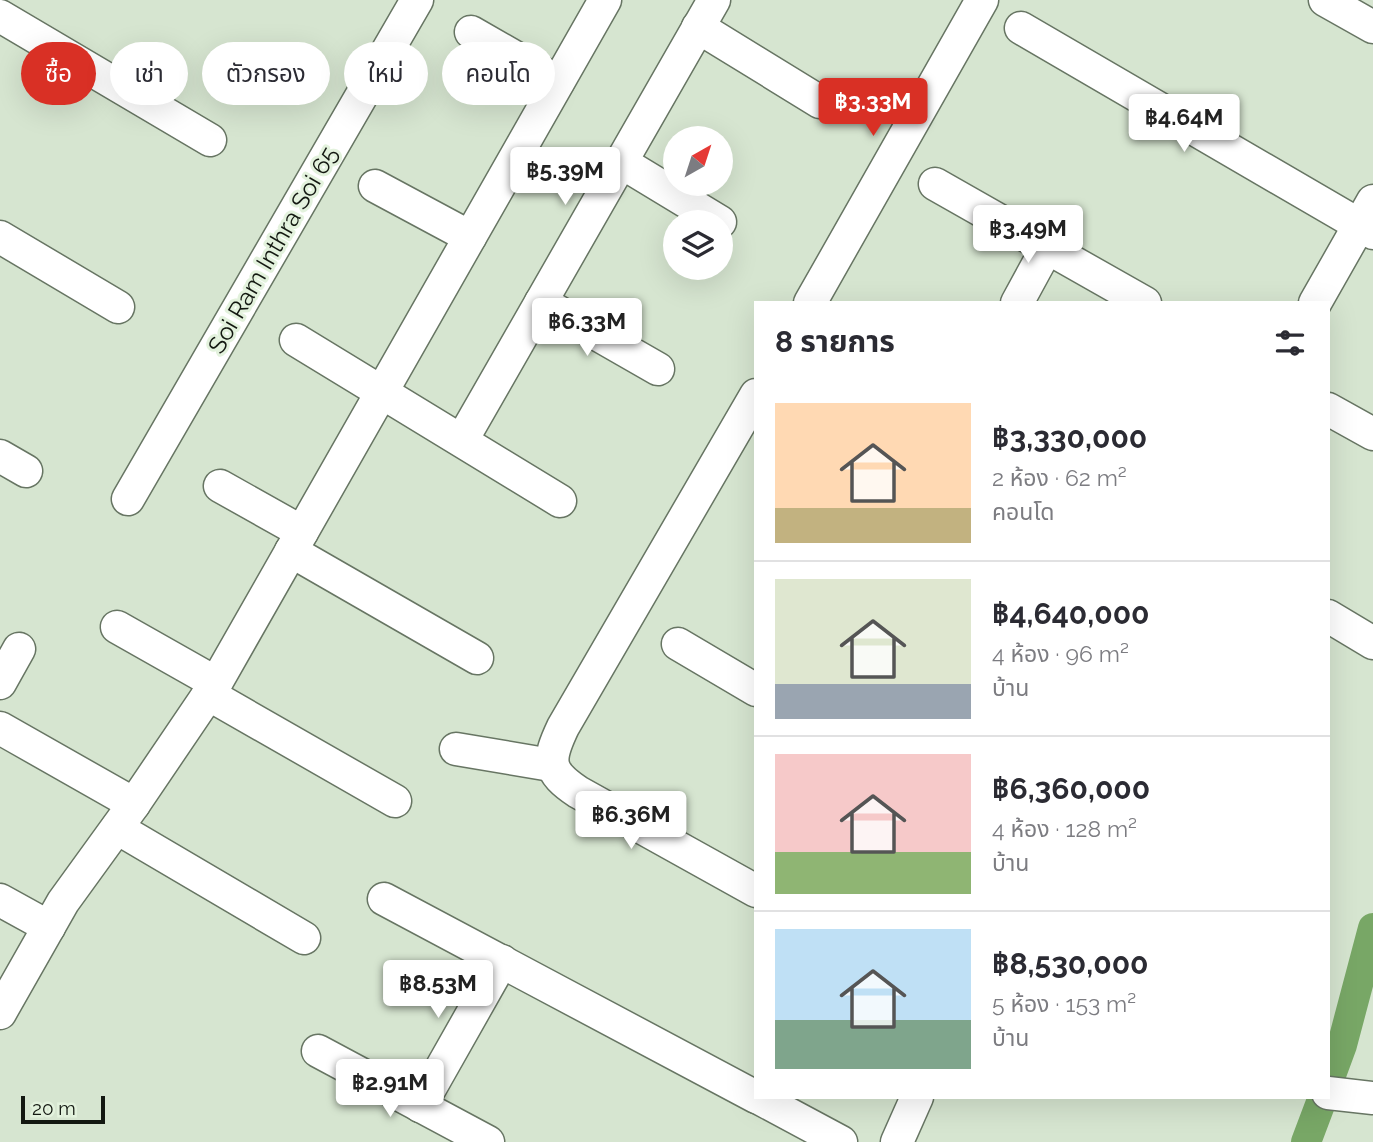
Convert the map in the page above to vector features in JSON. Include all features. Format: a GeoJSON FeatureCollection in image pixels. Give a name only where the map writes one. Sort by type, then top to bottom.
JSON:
{"type":"FeatureCollection","features":[{"type":"Feature","properties":{"kind":"street","name":"Soi Ram Inthra Soi 65"},"geometry":{"type":"LineString","coordinates":[[128,499],[417,0]]}},
{"type":"Feature","properties":{"kind":"street"},"geometry":{"type":"LineString","coordinates":[[0,1013],[49,927],[212,689],[604,0]]}},
{"type":"Feature","properties":{"kind":"street"},"geometry":{"type":"LineString","coordinates":[[462,440],[714,0]]}},
{"type":"Feature","properties":{"kind":"street"},"geometry":{"type":"LineString","coordinates":[[811,301],[981,0]]}},
{"type":"Feature","properties":{"kind":"street"},"geometry":{"type":"LineString","coordinates":[[1325,0],[1373,27]]}},
{"type":"Feature","properties":{"kind":"street"},"geometry":{"type":"LineString","coordinates":[[0,16],[210,140]]}},
{"type":"Feature","properties":{"kind":"street"},"geometry":{"type":"LineString","coordinates":[[698,27],[820,102]]}},
{"type":"Feature","properties":{"kind":"street"},"geometry":{"type":"LineString","coordinates":[[1021,29],[1368,220],[1316,301]]}},
{"type":"Feature","properties":{"kind":"street"},"geometry":{"type":"LineString","coordinates":[[471,32],[558,82]]}},
{"type":"Feature","properties":{"kind":"street"},"geometry":{"type":"LineString","coordinates":[[621,162],[699,210]]}},
{"type":"Feature","properties":{"kind":"street"},"geometry":{"type":"LineString","coordinates":[[935,184],[1141,301]]}},
{"type":"Feature","properties":{"kind":"street"},"geometry":{"type":"LineString","coordinates":[[374,186],[470,237]]}},
{"type":"Feature","properties":{"kind":"street"},"geometry":{"type":"LineString","coordinates":[[0,237],[118,307]]}},
{"type":"Feature","properties":{"kind":"street"},"geometry":{"type":"LineString","coordinates":[[1018,301],[1048,246]]}},
{"type":"Feature","properties":{"kind":"street"},"geometry":{"type":"LineString","coordinates":[[541,302],[658,369]]}},
{"type":"Feature","properties":{"kind":"street"},"geometry":{"type":"LineString","coordinates":[[296,340],[561,501]]}},
{"type":"Feature","properties":{"kind":"street"},"geometry":{"type":"LineString","coordinates":[[754,398],[563,727],[553,748],[551,765],[560,779],[578,792],[754,890]]}},
{"type":"Feature","properties":{"kind":"street"},"geometry":{"type":"LineString","coordinates":[[1330,410],[1373,434]]}},
{"type":"Feature","properties":{"kind":"street"},"geometry":{"type":"LineString","coordinates":[[220,486],[296,541],[478,657]]}},
{"type":"Feature","properties":{"kind":"street"},"geometry":{"type":"LineString","coordinates":[[1330,617],[1373,643]]}},
{"type":"Feature","properties":{"kind":"street"},"geometry":{"type":"LineString","coordinates":[[117,627],[212,689],[395,801]]}},
{"type":"Feature","properties":{"kind":"street"},"geometry":{"type":"LineString","coordinates":[[678,644],[754,689]]}},
{"type":"Feature","properties":{"kind":"street"},"geometry":{"type":"LineString","coordinates":[[0,683],[19,649]]}},
{"type":"Feature","properties":{"kind":"street"},"geometry":{"type":"LineString","coordinates":[[0,728],[304,937]]}},
{"type":"Feature","properties":{"kind":"street"},"geometry":{"type":"LineString","coordinates":[[456,749],[551,765]]}},
{"type":"Feature","properties":{"kind":"street"},"geometry":{"type":"LineString","coordinates":[[384,899],[754,1095]]}},
{"type":"Feature","properties":{"kind":"street"},"geometry":{"type":"LineString","coordinates":[[0,900],[49,927]]}},
{"type":"Feature","properties":{"kind":"street"},"geometry":{"type":"LineString","coordinates":[[420,1105],[502,961]]}},
{"type":"Feature","properties":{"kind":"street"},"geometry":{"type":"LineString","coordinates":[[318,1051],[488,1142]]}},
{"type":"Feature","properties":{"kind":"street"},"geometry":{"type":"LineString","coordinates":[[1334,1095],[1373,1098]]}},
{"type":"Feature","properties":{"kind":"street"},"geometry":{"type":"LineString","coordinates":[[761,1099],[841,1142]]}},
{"type":"Feature","properties":{"kind":"street"},"geometry":{"type":"LineString","coordinates":[[897,1142],[916,1099]]}},
{"type":"Feature","properties":{"kind":"waterway"},"geometry":{"type":"LineString","coordinates":[[1330,1078],[1342,1045],[1373,928]]}},
{"type":"Feature","properties":{"kind":"waterway"},"geometry":{"type":"LineString","coordinates":[[1306,1142],[1322,1099]]}}]}
